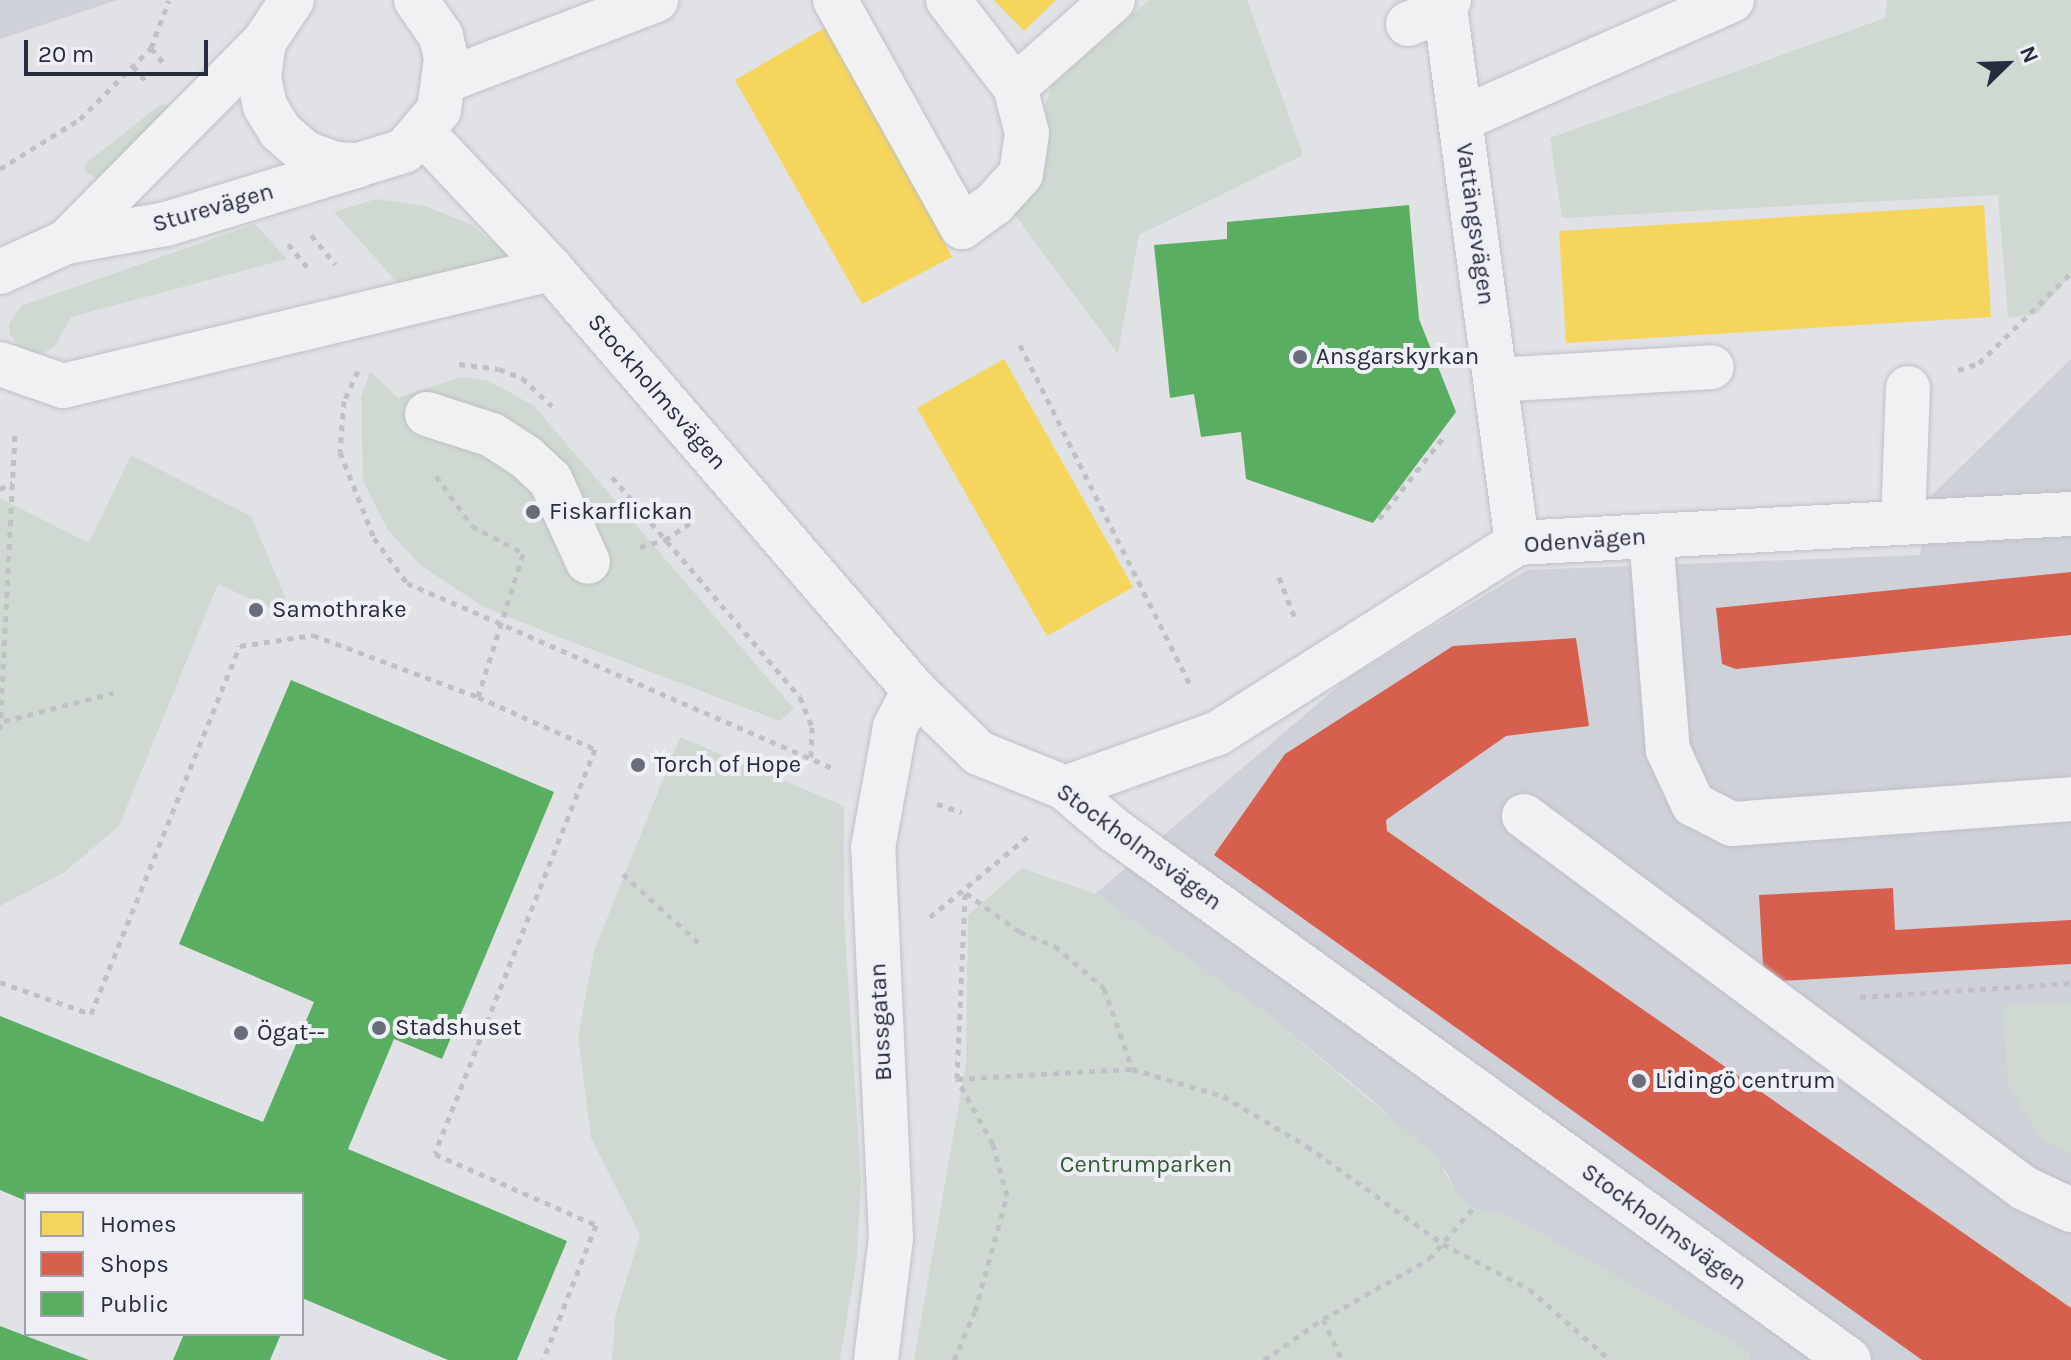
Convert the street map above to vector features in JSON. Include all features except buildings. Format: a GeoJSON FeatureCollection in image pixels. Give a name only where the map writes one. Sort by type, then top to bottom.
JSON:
{"type":"FeatureCollection","features":[{"type":"Feature","properties":{"kind":"street"},"geometry":{"type":"LineString","coordinates":[[272,18],[259,78],[265,106],[280,131],[305,153],[336,164],[358,165],[404,151],[424,134],[439,110],[447,80],[441,36],[416,0]]}},
{"type":"Feature","properties":{"kind":"street"},"geometry":{"type":"LineString","coordinates":[[447,80],[656,0]]}},
{"type":"Feature","properties":{"kind":"street"},"geometry":{"type":"LineString","coordinates":[[835,0],[962,227],[994,204],[1021,174],[1027,133],[1015,87],[948,0]]}},
{"type":"Feature","properties":{"kind":"street"},"geometry":{"type":"LineString","coordinates":[[1015,87],[1113,0]]}},
{"type":"Feature","properties":{"kind":"street"},"geometry":{"type":"LineString","coordinates":[[1461,119],[1732,0]]}},
{"type":"Feature","properties":{"kind":"street","name":"Vattängsvägen"},"geometry":{"type":"LineString","coordinates":[[1437,8],[1461,119],[1517,543]]}},
{"type":"Feature","properties":{"kind":"street","name":"Sturevägen"},"geometry":{"type":"LineString","coordinates":[[66,242],[272,18]]}},
{"type":"Feature","properties":{"kind":"street","name":"Stockholmsvägen"},"geometry":{"type":"LineString","coordinates":[[424,134],[551,269],[914,690],[979,753],[1065,788],[1114,830],[1849,1360]]}},
{"type":"Feature","properties":{"kind":"street","name":"Sturevägen"},"geometry":{"type":"LineString","coordinates":[[0,272],[66,242],[166,224],[358,165]]}},
{"type":"Feature","properties":{"kind":"street"},"geometry":{"type":"LineString","coordinates":[[0,364],[63,386],[551,269]]}},
{"type":"Feature","properties":{"kind":"street"},"geometry":{"type":"LineString","coordinates":[[1496,390],[1712,367]]}},
{"type":"Feature","properties":{"kind":"street"},"geometry":{"type":"LineString","coordinates":[[1903,523],[1908,388]]}},
{"type":"Feature","properties":{"kind":"street"},"geometry":{"type":"LineString","coordinates":[[427,414],[492,435],[526,457],[550,479],[588,562]]}},
{"type":"Feature","properties":{"kind":"street","name":"Odenvägen"},"geometry":{"type":"LineString","coordinates":[[1065,788],[1218,733],[1517,543],[2071,514]]}},
{"type":"Feature","properties":{"kind":"street"},"geometry":{"type":"LineString","coordinates":[[1651,536],[1668,750],[1693,804],[1732,824],[2071,799]]}},
{"type":"Feature","properties":{"kind":"street","name":"Bussgatan"},"geometry":{"type":"LineString","coordinates":[[876,1360],[891,1238],[873,848],[895,727],[914,690]]}},
{"type":"Feature","properties":{"kind":"street"},"geometry":{"type":"LineString","coordinates":[[1524,816],[2024,1188],[2071,1210]]}},
{"type":"Feature","properties":{"kind":"path"},"geometry":{"type":"LineString","coordinates":[[0,169],[80,119],[151,48],[169,0]]}},
{"type":"Feature","properties":{"kind":"path"},"geometry":{"type":"LineString","coordinates":[[1908,388],[1979,363],[2071,273]]}},
{"type":"Feature","properties":{"kind":"path"},"geometry":{"type":"LineString","coordinates":[[1020,345],[1191,687]]}},
{"type":"Feature","properties":{"kind":"path"},"geometry":{"type":"LineString","coordinates":[[364,362],[344,401],[340,452],[374,538],[407,583],[811,761]]}},
{"type":"Feature","properties":{"kind":"path"},"geometry":{"type":"LineString","coordinates":[[1379,519],[1466,407],[1496,390]]}},
{"type":"Feature","properties":{"kind":"path"},"geometry":{"type":"LineString","coordinates":[[0,729],[4,721],[3,629],[11,577],[15,434]]}},
{"type":"Feature","properties":{"kind":"path"},"geometry":{"type":"LineString","coordinates":[[0,489],[13,483]]}},
{"type":"Feature","properties":{"kind":"path"},"geometry":{"type":"LineString","coordinates":[[478,697],[523,554]]}},
{"type":"Feature","properties":{"kind":"path"},"geometry":{"type":"LineString","coordinates":[[1279,577],[1303,636]]}},
{"type":"Feature","properties":{"kind":"path"},"geometry":{"type":"LineString","coordinates":[[0,982],[91,1014],[240,646],[313,635],[478,697],[595,749],[435,1154],[596,1225],[543,1360]]}},
{"type":"Feature","properties":{"kind":"path"},"geometry":{"type":"LineString","coordinates":[[4,721],[113,693]]}},
{"type":"Feature","properties":{"kind":"path"},"geometry":{"type":"LineString","coordinates":[[922,923],[965,893],[1026,835],[1114,830]]}},
{"type":"Feature","properties":{"kind":"path"},"geometry":{"type":"LineString","coordinates":[[623,874],[702,946]]}},
{"type":"Feature","properties":{"kind":"path"},"geometry":{"type":"LineString","coordinates":[[965,893],[1020,932],[1055,946],[1104,988],[1132,1069]]}},
{"type":"Feature","properties":{"kind":"path"},"geometry":{"type":"LineString","coordinates":[[955,1359],[975,1311],[1007,1196],[993,1144],[957,1079],[965,893]]}},
{"type":"Feature","properties":{"kind":"path"},"geometry":{"type":"LineString","coordinates":[[1779,1003],[2071,983]]}},
{"type":"Feature","properties":{"kind":"path"},"geometry":{"type":"LineString","coordinates":[[957,1079],[1132,1069],[1189,1083],[1256,1112],[1443,1244],[1529,1289],[1610,1360]]}},
{"type":"Feature","properties":{"kind":"path"},"geometry":{"type":"LineString","coordinates":[[1264,1360],[1323,1319],[1390,1284],[1443,1244],[1473,1208]]}},
{"type":"Feature","properties":{"kind":"path"},"geometry":{"type":"LineString","coordinates":[[1323,1319],[1342,1360]]}},
{"type":"Feature","properties":{"kind":"shaded area"},"geometry":{"type":"Polygon","coordinates":[[[0,0],[117,0],[0,39],[0,0]]]}},
{"type":"Feature","properties":{"kind":"shaded area"},"geometry":{"type":"Polygon","coordinates":[[[2071,359],[2071,1360],[1748,1360],[1749,1352],[1511,1217],[1473,1208],[1456,1193],[1446,1171],[1370,1098],[1267,1014],[1095,894],[1348,678],[1527,570],[1920,555],[1930,497],[2071,359]]]}},
{"type":"Feature","properties":{"kind":"green space"},"geometry":{"type":"Polygon","coordinates":[[[1149,0],[1247,0],[1303,155],[1139,235],[1118,354],[1015,215],[1051,86],[1149,0]]]}},
{"type":"Feature","properties":{"kind":"green space"},"geometry":{"type":"Polygon","coordinates":[[[1887,0],[2071,0],[2071,275],[2037,314],[2008,318],[1998,195],[1562,218],[1550,138],[1885,18],[1887,0]]]}},
{"type":"Feature","properties":{"kind":"green space"},"geometry":{"type":"Polygon","coordinates":[[[188,103],[101,180],[85,172],[85,164],[160,105],[188,103]]]}},
{"type":"Feature","properties":{"kind":"green space"},"geometry":{"type":"Polygon","coordinates":[[[376,199],[425,206],[472,225],[513,260],[403,289],[334,212],[376,199]]]}},
{"type":"Feature","properties":{"kind":"green space"},"geometry":{"type":"Polygon","coordinates":[[[255,224],[287,259],[71,317],[55,346],[44,353],[22,351],[10,334],[9,324],[21,306],[255,224]]]}},
{"type":"Feature","properties":{"kind":"green space"},"geometry":{"type":"Polygon","coordinates":[[[370,371],[398,398],[461,377],[489,381],[534,406],[794,709],[780,721],[559,637],[482,606],[420,565],[388,530],[363,481],[361,398],[370,371]]]}},
{"type":"Feature","properties":{"kind":"green space"},"geometry":{"type":"Polygon","coordinates":[[[131,455],[251,516],[287,602],[271,608],[218,584],[119,826],[65,872],[0,906],[0,498],[89,543],[131,455]]]}},
{"type":"Feature","properties":{"kind":"green space"},"geometry":{"type":"Polygon","coordinates":[[[680,737],[844,806],[844,918],[861,1181],[857,1258],[840,1360],[612,1360],[615,1317],[640,1235],[591,1138],[578,1037],[594,951],[680,737]]]}},
{"type":"Feature","properties":{"kind":"green space","name":"Centrumparken"},"geometry":{"type":"Polygon","coordinates":[[[1022,868],[1095,894],[1267,1014],[1436,1156],[1456,1193],[1473,1208],[1511,1217],[1749,1352],[1748,1360],[914,1360],[966,1063],[968,915],[1022,868]]]}},
{"type":"Feature","properties":{"kind":"green space"},"geometry":{"type":"Polygon","coordinates":[[[2071,1002],[2071,1155],[2042,1140],[2008,1084],[2003,1006],[2071,1002]]]}},
{"type":"Feature","properties":{"kind":"place","name":"Ansgarskyrkan"},"geometry":{"type":"Point","coordinates":[1300,357]}},
{"type":"Feature","properties":{"kind":"place","name":"Fiskarflickan"},"geometry":{"type":"Point","coordinates":[533,512]}},
{"type":"Feature","properties":{"kind":"place","name":"Samothrake"},"geometry":{"type":"Point","coordinates":[256,610]}},
{"type":"Feature","properties":{"kind":"place","name":"Torch of Hope"},"geometry":{"type":"Point","coordinates":[638,765]}},
{"type":"Feature","properties":{"kind":"place","name":"Stadshuset"},"geometry":{"type":"Point","coordinates":[379,1028]}},
{"type":"Feature","properties":{"kind":"place","name":"Ögat--"},"geometry":{"type":"Point","coordinates":[241,1033]}},
{"type":"Feature","properties":{"kind":"place","name":"Lidingö centrum"},"geometry":{"type":"Point","coordinates":[1639,1081]}}]}
